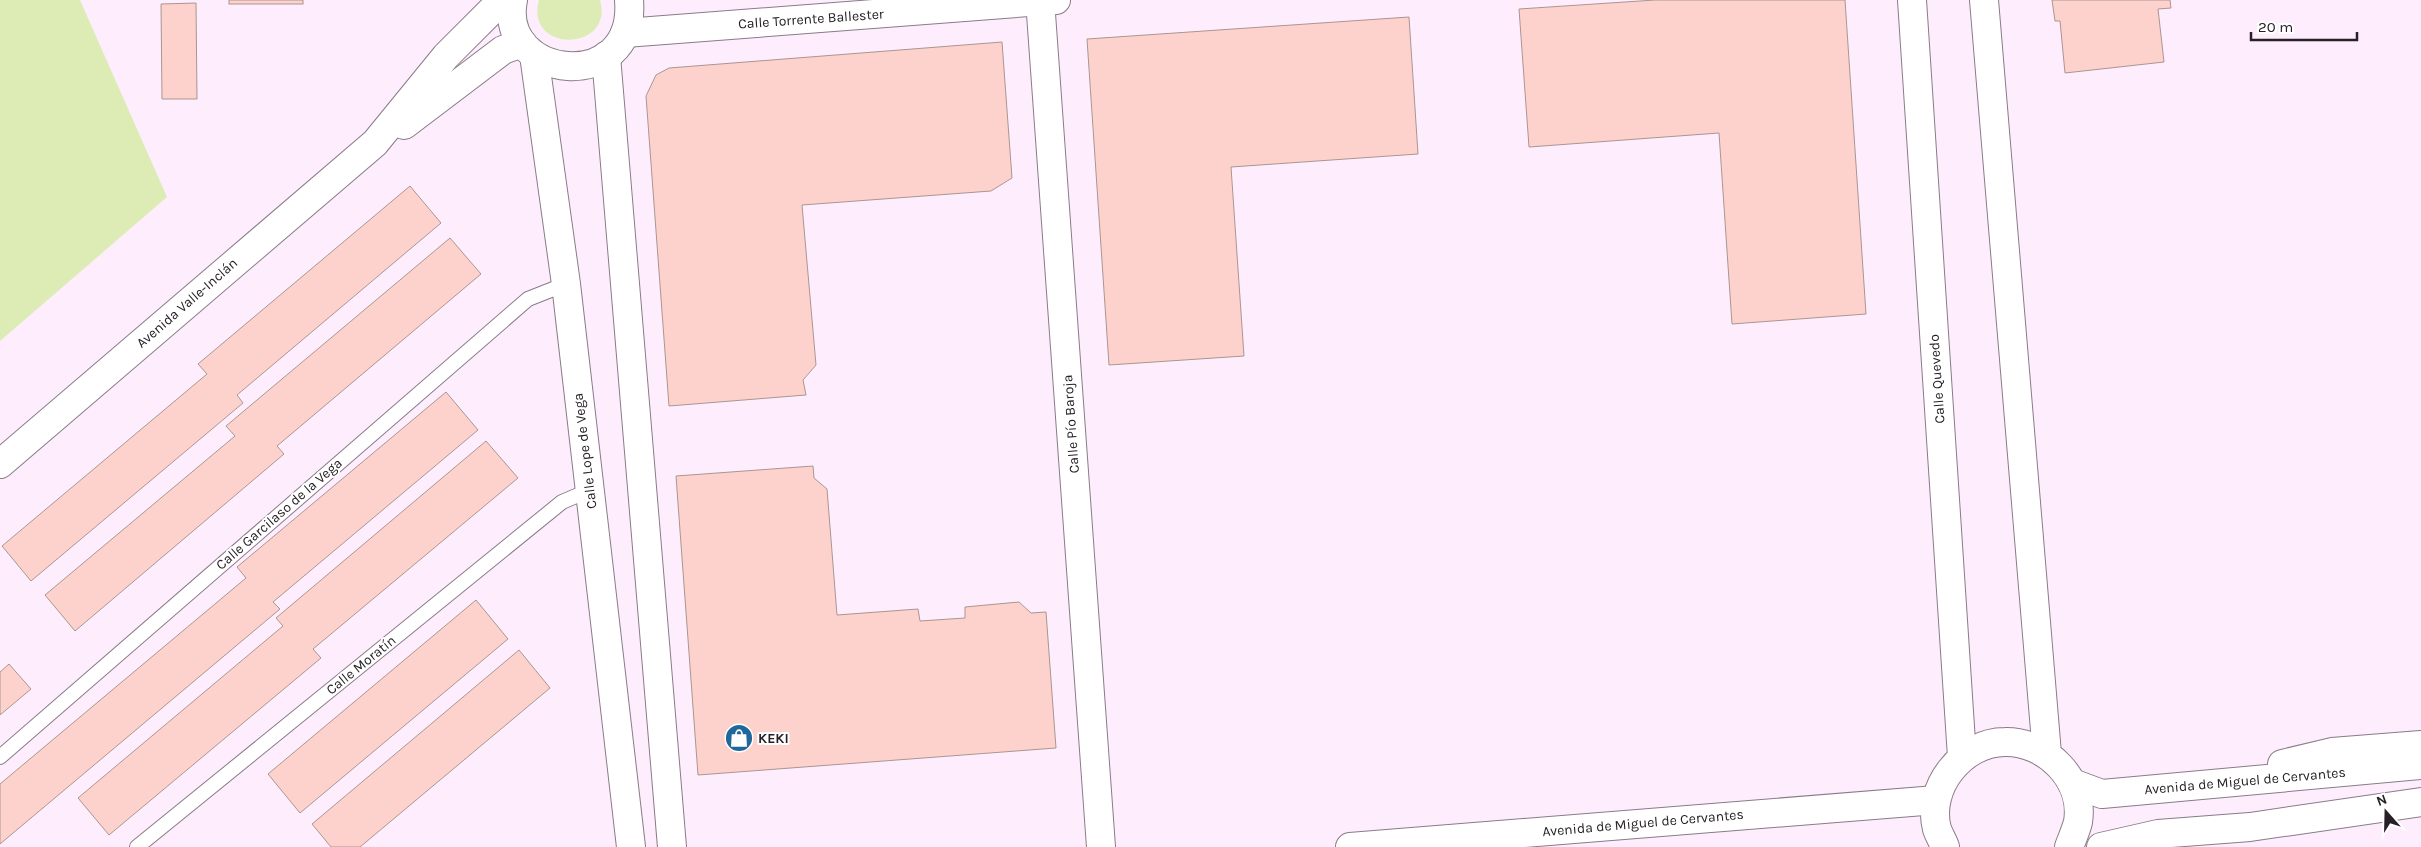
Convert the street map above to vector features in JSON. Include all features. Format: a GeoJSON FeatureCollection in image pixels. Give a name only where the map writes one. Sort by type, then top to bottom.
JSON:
{"type":"FeatureCollection","features":[{"type":"Feature","properties":{"kind":"street","name":"Avenida Valle-Inclán"},"geometry":{"type":"LineString","coordinates":[[0,464],[375,143],[446,56],[502,0]]}},
{"type":"Feature","properties":{"kind":"street","name":"Calle Lope de Vega"},"geometry":{"type":"LineString","coordinates":[[513,0],[514,26],[528,49],[566,284],[631,847]]}},
{"type":"Feature","properties":{"kind":"street"},"geometry":{"type":"LineString","coordinates":[[528,49],[562,66],[577,67],[606,56],[625,33],[630,13],[629,0]]}},
{"type":"Feature","properties":{"kind":"street","name":"Calle Torrente Ballester"},"geometry":{"type":"LineString","coordinates":[[625,33],[1045,0]]}},
{"type":"Feature","properties":{"kind":"street","name":"Calle Pío Baroja"},"geometry":{"type":"LineString","coordinates":[[1045,0],[1101,847]]}},
{"type":"Feature","properties":{"kind":"street","name":"Calle Quevedo"},"geometry":{"type":"LineString","coordinates":[[1912,0],[1962,758]]}},
{"type":"Feature","properties":{"kind":"street"},"geometry":{"type":"LineString","coordinates":[[1984,0],[2047,754]]}},
{"type":"Feature","properties":{"kind":"street","name":"Avenida Valle-Inclán"},"geometry":{"type":"LineString","coordinates":[[375,143],[397,131],[503,50],[528,49]]}},
{"type":"Feature","properties":{"kind":"street"},"geometry":{"type":"LineString","coordinates":[[606,56],[672,847]]}},
{"type":"Feature","properties":{"kind":"street"},"geometry":{"type":"LineString","coordinates":[[1945,847],[1937,829],[1936,800],[1945,776],[1962,758],[1981,746],[2004,742],[2026,744],[2047,754],[2061,767],[2072,783],[2077,802],[2078,821],[2069,847]]}},
{"type":"Feature","properties":{"kind":"street"},"geometry":{"type":"LineString","coordinates":[[2239,782],[2280,764],[2332,752],[2421,745]]}},
{"type":"Feature","properties":{"kind":"street","name":"Avenida de Miguel de Cervantes"},"geometry":{"type":"LineString","coordinates":[[2072,783],[2102,794],[2421,765]]}},
{"type":"Feature","properties":{"kind":"street","name":"Avenida de Miguel de Cervantes"},"geometry":{"type":"LineString","coordinates":[[1350,847],[1936,800]]}},
{"type":"Feature","properties":{"kind":"street"},"geometry":{"type":"LineString","coordinates":[[2101,847],[2158,834],[2250,827],[2421,802]]}},
{"type":"Feature","properties":{"kind":"lane","name":"Calle Garcilaso de la Vega"},"geometry":{"type":"LineString","coordinates":[[0,757],[528,299],[566,284]]}},
{"type":"Feature","properties":{"kind":"lane","name":"Calle Moratín"},"geometry":{"type":"LineString","coordinates":[[137,847],[562,502],[590,490]]}},
{"type":"Feature","properties":{"kind":"green space"},"geometry":{"type":"Polygon","coordinates":[[[0,0],[80,0],[167,197],[0,341],[0,0]]]}},
{"type":"Feature","properties":{"kind":"green space"},"geometry":{"type":"Polygon","coordinates":[[[539,0],[600,0],[601,17],[595,30],[583,37],[570,40],[556,37],[544,30],[538,18],[539,0]]]}},
{"type":"Feature","properties":{"kind":"building"},"geometry":{"type":"Polygon","coordinates":[[[229,0],[303,0],[303,4],[229,4],[229,0]]]}},
{"type":"Feature","properties":{"kind":"building"},"geometry":{"type":"Polygon","coordinates":[[[1655,0],[1845,0],[1866,314],[1732,324],[1719,133],[1529,147],[1519,9],[1655,0]]]}},
{"type":"Feature","properties":{"kind":"building"},"geometry":{"type":"Polygon","coordinates":[[[2052,0],[2170,0],[2171,8],[2158,9],[2164,62],[2065,73],[2060,21],[2055,21],[2052,0]]]}},
{"type":"Feature","properties":{"kind":"building"},"geometry":{"type":"Polygon","coordinates":[[[196,3],[197,99],[162,99],[161,4],[196,3]]]}},
{"type":"Feature","properties":{"kind":"building"},"geometry":{"type":"Polygon","coordinates":[[[1409,17],[1418,154],[1231,167],[1244,356],[1109,365],[1087,39],[1409,17]]]}},
{"type":"Feature","properties":{"kind":"building"},"geometry":{"type":"Polygon","coordinates":[[[1002,42],[1012,178],[991,191],[802,205],[816,365],[803,380],[806,395],[669,406],[646,96],[656,75],[669,68],[1002,42]]]}},
{"type":"Feature","properties":{"kind":"building"},"geometry":{"type":"Polygon","coordinates":[[[410,186],[441,223],[237,395],[243,403],[31,581],[2,546],[207,374],[198,364],[410,186]]]}},
{"type":"Feature","properties":{"kind":"building"},"geometry":{"type":"Polygon","coordinates":[[[450,238],[481,274],[277,446],[284,454],[75,631],[45,595],[235,436],[226,426],[450,238]]]}},
{"type":"Feature","properties":{"kind":"building"},"geometry":{"type":"Polygon","coordinates":[[[446,392],[478,430],[273,602],[280,609],[0,844],[0,784],[246,578],[237,567],[446,392]]]}},
{"type":"Feature","properties":{"kind":"building"},"geometry":{"type":"Polygon","coordinates":[[[486,441],[518,478],[313,649],[321,658],[109,835],[78,798],[283,626],[276,618],[486,441]]]}},
{"type":"Feature","properties":{"kind":"building"},"geometry":{"type":"Polygon","coordinates":[[[813,466],[814,478],[827,489],[837,615],[918,609],[920,621],[965,618],[965,607],[1019,602],[1031,613],[1046,612],[1056,748],[698,775],[676,476],[813,466]]]}},
{"type":"Feature","properties":{"kind":"building"},"geometry":{"type":"Polygon","coordinates":[[[476,600],[508,639],[300,813],[268,774],[476,600]]]}},
{"type":"Feature","properties":{"kind":"building"},"geometry":{"type":"Polygon","coordinates":[[[519,650],[550,688],[360,847],[331,847],[312,824],[519,650]]]}},
{"type":"Feature","properties":{"kind":"building"},"geometry":{"type":"Polygon","coordinates":[[[9,664],[31,689],[0,715],[0,672],[9,664]]]}},
{"type":"Feature","properties":{"kind":"place","name":"KEKI"},"geometry":{"type":"Point","coordinates":[739,738]}}]}
